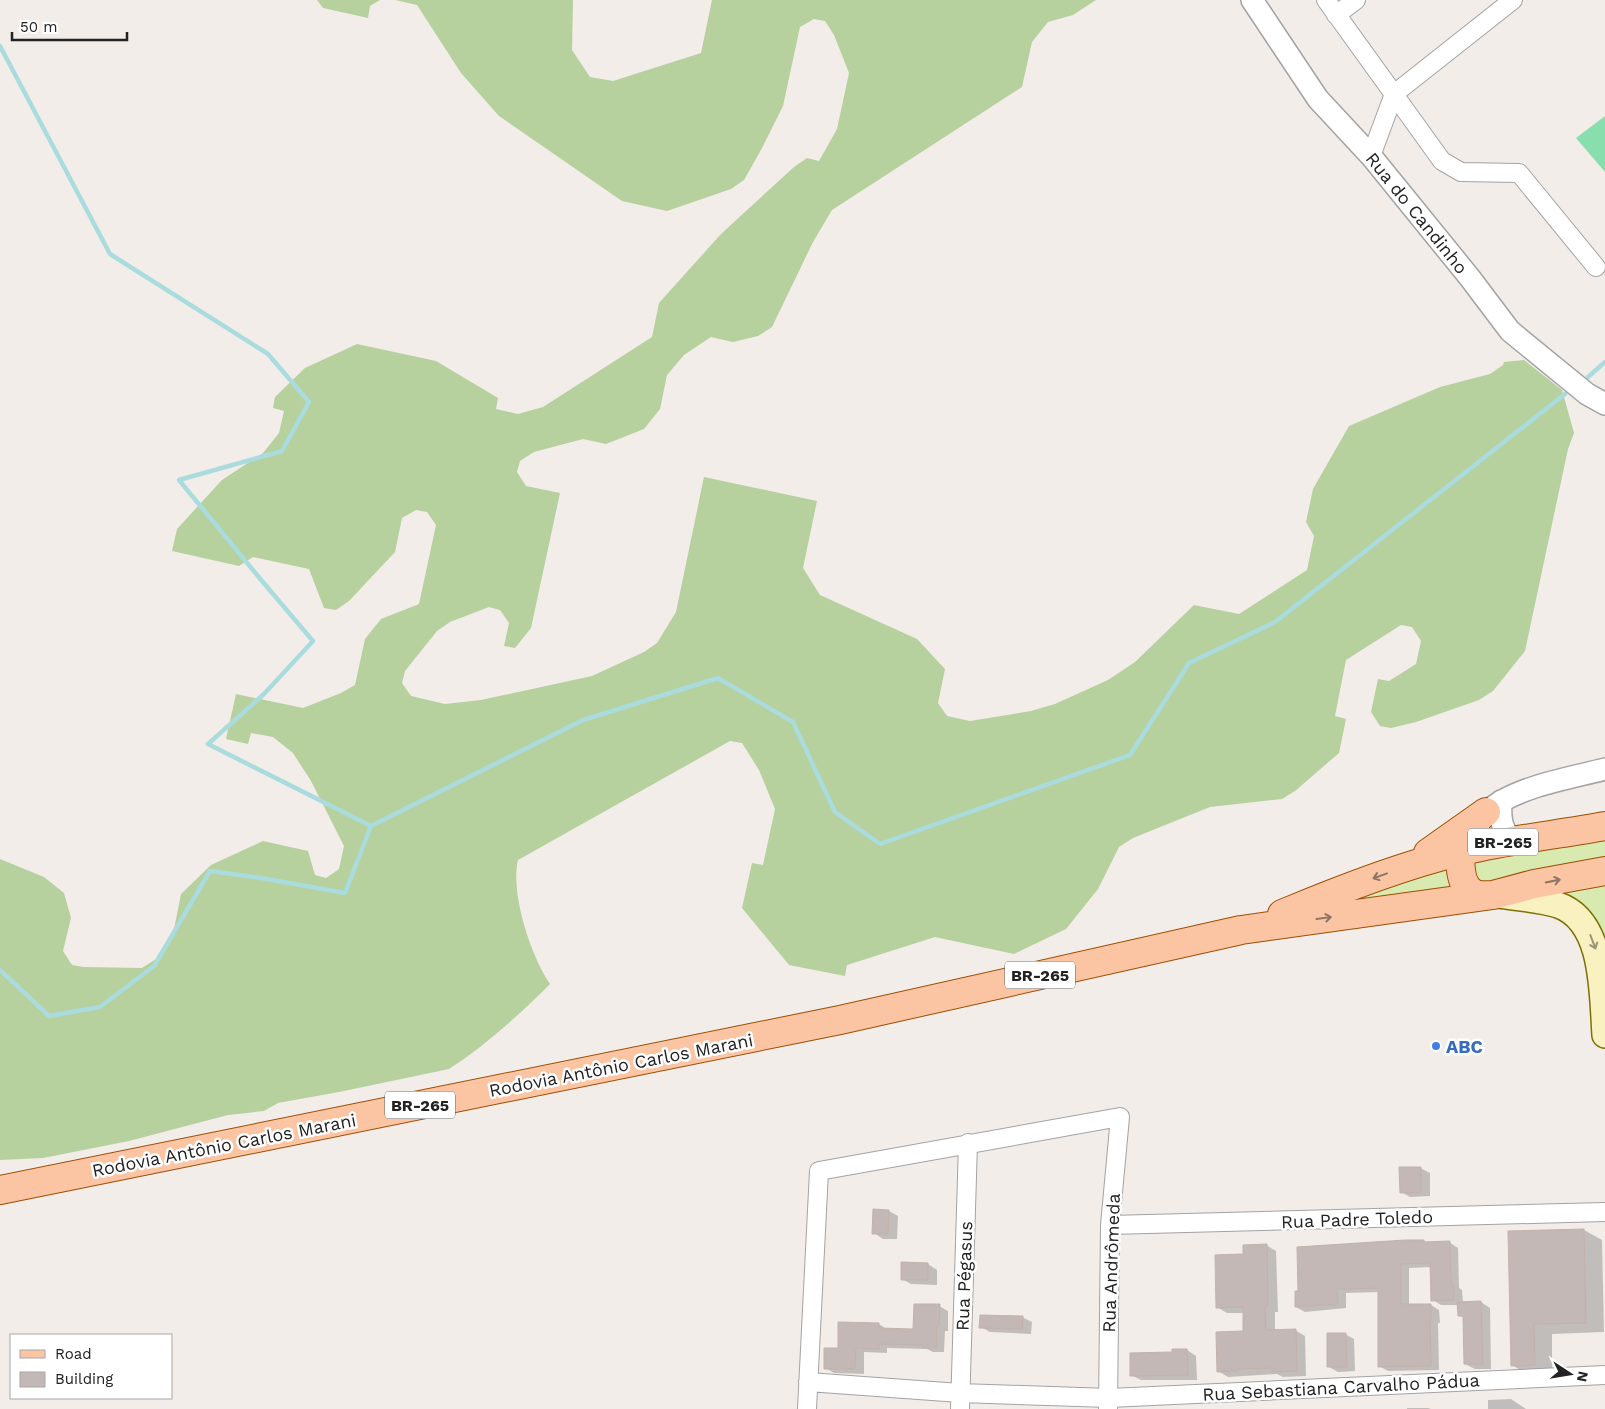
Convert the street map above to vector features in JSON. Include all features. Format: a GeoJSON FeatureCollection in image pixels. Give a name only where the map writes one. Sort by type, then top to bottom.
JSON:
{"type":"FeatureCollection","features":[{"type":"Feature","properties":{"kind":"main road"},"geometry":{"type":"LineString","coordinates":[[1412,864],[1494,807]]}},
{"type":"Feature","properties":{"kind":"main road","name":"Rodovia Antônio Carlos Marani"},"geometry":{"type":"LineString","coordinates":[[1241,930],[1412,864],[1460,851],[1510,841],[1605,826]]}},
{"type":"Feature","properties":{"kind":"main road"},"geometry":{"type":"LineString","coordinates":[[1460,851],[1461,869],[1466,886],[1475,894],[1537,900],[1560,906],[1576,916],[1589,933],[1597,955],[1605,1035]]}},
{"type":"Feature","properties":{"kind":"main road","name":"Rodovia Antônio Carlos Marani"},"geometry":{"type":"LineString","coordinates":[[0,1190],[840,1020],[1241,930],[1493,895],[1534,884],[1605,871]]}},
{"type":"Feature","properties":{"kind":"street","name":"Rua do Candinho"},"geometry":{"type":"LineString","coordinates":[[1252,0],[1318,99],[1371,156],[1470,278],[1510,331],[1586,394],[1605,404]]}},
{"type":"Feature","properties":{"kind":"street"},"geometry":{"type":"LineString","coordinates":[[1326,0],[1442,162],[1461,172],[1519,173],[1596,267]]}},
{"type":"Feature","properties":{"kind":"street"},"geometry":{"type":"LineString","coordinates":[[1336,15],[1356,0]]}},
{"type":"Feature","properties":{"kind":"street"},"geometry":{"type":"LineString","coordinates":[[1371,156],[1394,94],[1513,0]]}},
{"type":"Feature","properties":{"kind":"street"},"geometry":{"type":"LineString","coordinates":[[1460,851],[1494,807],[1536,787],[1605,768]]}},
{"type":"Feature","properties":{"kind":"street"},"geometry":{"type":"LineString","coordinates":[[1494,807],[1500,818],[1503,830],[1510,841]]}},
{"type":"Feature","properties":{"kind":"street","name":"Rua Andrômeda"},"geometry":{"type":"LineString","coordinates":[[968,1143],[1120,1117],[1110,1225],[1108,1403]]}},
{"type":"Feature","properties":{"kind":"street"},"geometry":{"type":"LineString","coordinates":[[807,1409],[820,1171],[968,1143]]}},
{"type":"Feature","properties":{"kind":"street","name":"Rua Pégasus"},"geometry":{"type":"LineString","coordinates":[[960,1401],[968,1143]]}},
{"type":"Feature","properties":{"kind":"street","name":"Rua Padre Toledo"},"geometry":{"type":"LineString","coordinates":[[1110,1225],[1605,1212]]}},
{"type":"Feature","properties":{"kind":"street","name":"Rua Sebastiana Carvalho Pádua"},"geometry":{"type":"LineString","coordinates":[[808,1382],[960,1401],[1108,1403],[1605,1375]]}},
{"type":"Feature","properties":{"kind":"green space"},"geometry":{"type":"Polygon","coordinates":[[[317,0],[380,0],[370,6],[368,18],[323,8],[317,0]]]}},
{"type":"Feature","properties":{"kind":"green space"},"geometry":{"type":"Polygon","coordinates":[[[395,0],[573,0],[572,50],[590,77],[613,81],[701,53],[712,0],[1096,0],[1073,15],[1048,22],[1032,42],[1022,87],[832,210],[813,242],[772,327],[758,336],[733,342],[711,337],[684,355],[667,375],[660,409],[644,429],[606,444],[583,439],[534,452],[520,461],[517,472],[526,486],[560,493],[531,628],[515,648],[504,646],[509,623],[500,610],[489,607],[450,622],[437,631],[405,671],[402,683],[411,696],[445,704],[481,700],[592,676],[644,652],[657,643],[676,612],[704,477],[817,501],[803,568],[820,595],[917,639],[945,669],[938,703],[947,716],[970,721],[1031,711],[1055,704],[1108,680],[1135,662],[1194,605],[1239,614],[1307,570],[1314,536],[1306,522],[1313,489],[1349,426],[1440,387],[1490,374],[1503,365],[1504,362],[1524,360],[1562,390],[1574,433],[1568,449],[1525,651],[1493,691],[1479,700],[1416,722],[1391,728],[1380,726],[1371,712],[1378,679],[1389,681],[1416,664],[1421,641],[1412,627],[1401,625],[1346,660],[1335,716],[1346,719],[1339,753],[1295,791],[1282,799],[1210,807],[1133,838],[1119,847],[1098,889],[1066,929],[1014,954],[935,937],[847,965],[845,976],[789,965],[742,908],[752,863],[763,865],[775,809],[759,770],[742,743],[730,741],[518,860],[516,874],[517,889],[524,924],[529,941],[550,984],[502,1029],[449,1069],[278,1103],[264,1111],[228,1115],[129,1141],[43,1158],[0,1160],[0,859],[44,877],[64,893],[71,918],[63,951],[72,965],[83,967],[142,968],[156,959],[172,939],[181,894],[211,865],[263,841],[308,851],[315,875],[326,878],[339,869],[344,846],[311,781],[293,753],[273,737],[251,733],[248,744],[226,739],[236,694],[303,708],[341,693],[355,685],[365,639],[381,619],[419,604],[436,525],[427,512],[416,510],[402,518],[395,552],[349,601],[336,610],[324,608],[309,569],[253,557],[239,566],[172,551],[177,529],[222,480],[263,453],[279,433],[284,411],[273,408],[275,397],[305,368],[357,344],[436,361],[498,398],[496,409],[518,414],[543,407],[652,337],[659,303],[721,234],[794,167],[807,158],[819,161],[837,129],[849,73],[834,35],[825,21],[814,19],[800,27],[783,106],[744,180],[731,189],[667,211],[622,201],[499,116],[461,73],[417,5],[395,0]]]}},
{"type":"Feature","properties":{"kind":"green space"},"geometry":{"type":"Polygon","coordinates":[[[1605,116],[1605,172],[1576,138],[1605,116]]]}},
{"type":"Feature","properties":{"kind":"green space"},"geometry":{"type":"Polygon","coordinates":[[[1605,835],[1605,860],[1482,885],[1475,883],[1473,864],[1479,858],[1605,835]]]}},
{"type":"Feature","properties":{"kind":"green space"},"geometry":{"type":"Polygon","coordinates":[[[1456,857],[1455,892],[1276,917],[1456,857]]]}},
{"type":"Feature","properties":{"kind":"green space"},"geometry":{"type":"Polygon","coordinates":[[[1605,885],[1605,1005],[1577,907],[1566,893],[1605,885]]]}},
{"type":"Feature","properties":{"kind":"building"},"geometry":{"type":"Polygon","coordinates":[[[1399,1167],[1421,1167],[1421,1192],[1400,1193],[1399,1167]]]}},
{"type":"Feature","properties":{"kind":"building"},"geometry":{"type":"Polygon","coordinates":[[[873,1209],[889,1210],[888,1234],[872,1234],[873,1209]]]}},
{"type":"Feature","properties":{"kind":"building"},"geometry":{"type":"Polygon","coordinates":[[[1584,1229],[1586,1323],[1534,1324],[1535,1365],[1511,1366],[1508,1231],[1584,1229]]]}},
{"type":"Feature","properties":{"kind":"building"},"geometry":{"type":"Polygon","coordinates":[[[1424,1240],[1424,1242],[1450,1241],[1451,1284],[1454,1284],[1454,1300],[1431,1301],[1430,1263],[1401,1264],[1401,1304],[1431,1304],[1431,1366],[1378,1367],[1378,1288],[1337,1289],[1338,1304],[1295,1307],[1295,1291],[1298,1291],[1297,1247],[1424,1240]]]}},
{"type":"Feature","properties":{"kind":"building"},"geometry":{"type":"Polygon","coordinates":[[[1267,1244],[1268,1306],[1265,1306],[1266,1330],[1296,1329],[1297,1371],[1272,1372],[1272,1368],[1217,1372],[1216,1332],[1243,1331],[1243,1307],[1216,1308],[1215,1255],[1243,1254],[1243,1245],[1267,1244]]]}},
{"type":"Feature","properties":{"kind":"building"},"geometry":{"type":"Polygon","coordinates":[[[901,1262],[928,1263],[928,1280],[901,1280],[901,1262]]]}},
{"type":"Feature","properties":{"kind":"building"},"geometry":{"type":"Polygon","coordinates":[[[1481,1301],[1483,1364],[1464,1364],[1463,1316],[1458,1316],[1457,1302],[1481,1301]]]}},
{"type":"Feature","properties":{"kind":"building"},"geometry":{"type":"Polygon","coordinates":[[[914,1304],[940,1304],[936,1348],[923,1348],[923,1345],[879,1344],[879,1349],[856,1348],[855,1369],[824,1369],[824,1348],[838,1348],[838,1322],[879,1323],[879,1328],[913,1329],[914,1304]]]}},
{"type":"Feature","properties":{"kind":"building"},"geometry":{"type":"Polygon","coordinates":[[[980,1315],[1023,1316],[1022,1329],[979,1328],[980,1315]]]}},
{"type":"Feature","properties":{"kind":"building"},"geometry":{"type":"Polygon","coordinates":[[[1327,1333],[1346,1333],[1347,1367],[1327,1367],[1327,1333]]]}},
{"type":"Feature","properties":{"kind":"building"},"geometry":{"type":"Polygon","coordinates":[[[1172,1349],[1187,1349],[1188,1375],[1130,1376],[1130,1353],[1172,1352],[1172,1349]]]}},
{"type":"Feature","properties":{"kind":"waterway"},"geometry":{"type":"LineString","coordinates":[[0,46],[110,254],[268,354],[309,402],[282,451],[179,480],[313,641],[264,694],[208,744],[371,826],[583,720],[718,678],[793,722],[835,812],[880,844],[1130,755],[1189,663],[1275,622],[1565,394]]}},
{"type":"Feature","properties":{"kind":"waterway"},"geometry":{"type":"LineString","coordinates":[[1588,377],[1605,362]]}},
{"type":"Feature","properties":{"kind":"waterway"},"geometry":{"type":"LineString","coordinates":[[0,970],[49,1016],[100,1007],[154,966],[210,871],[345,893],[371,826]]}},
{"type":"Feature","properties":{"kind":"place","name":"ABC"},"geometry":{"type":"Point","coordinates":[1436,1046]}}]}
